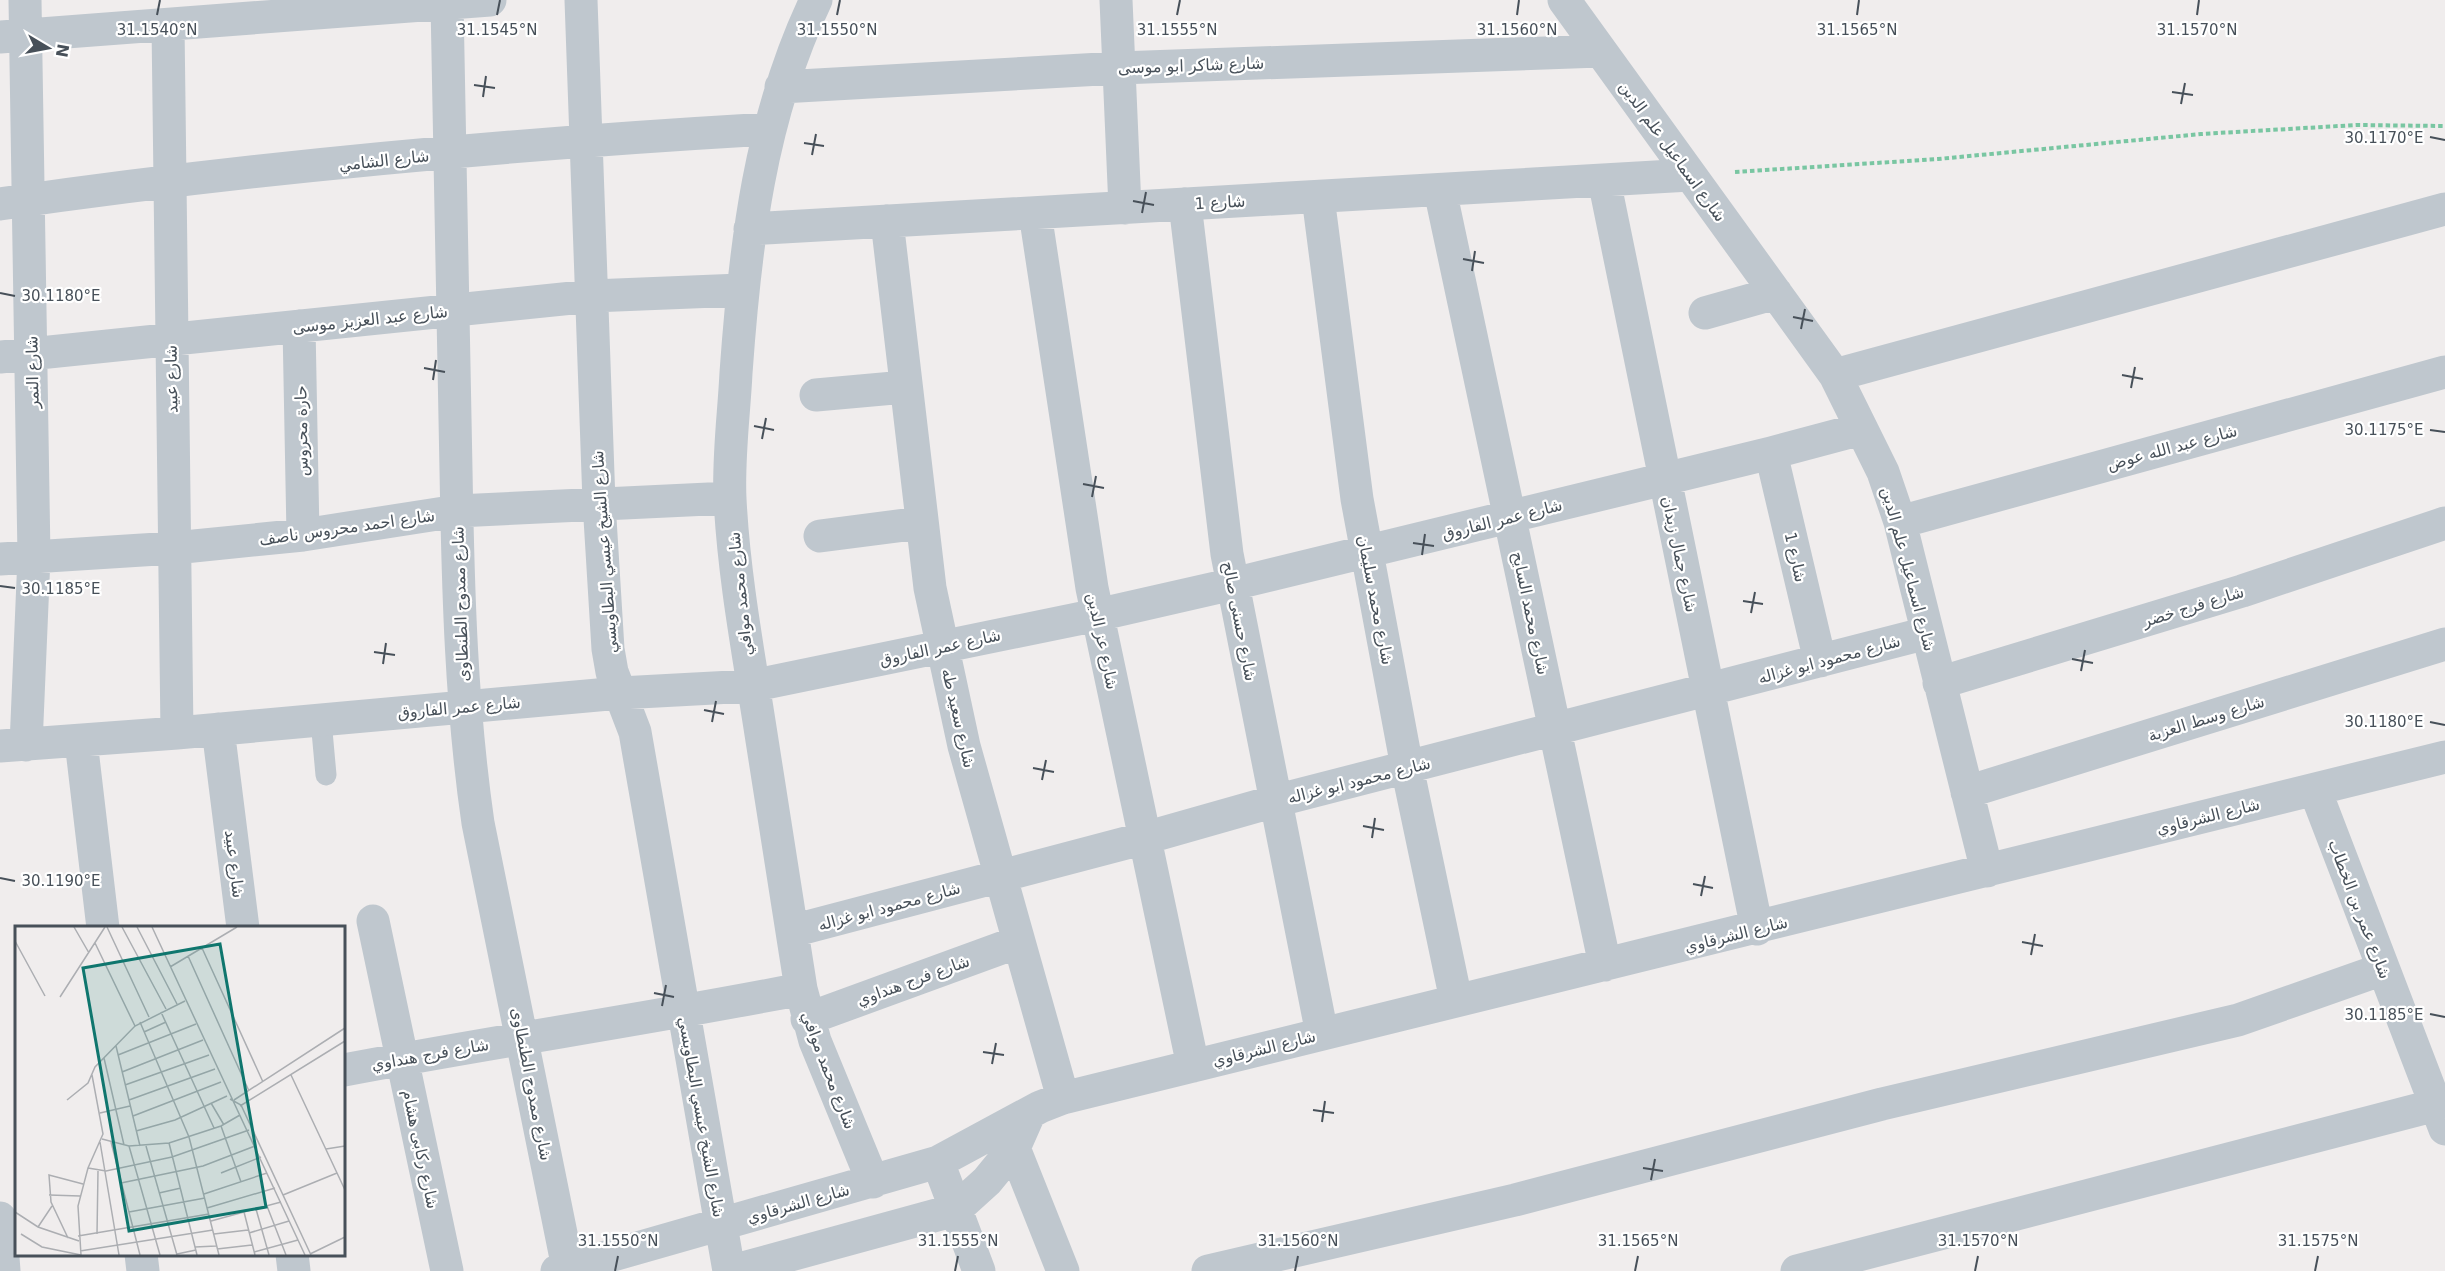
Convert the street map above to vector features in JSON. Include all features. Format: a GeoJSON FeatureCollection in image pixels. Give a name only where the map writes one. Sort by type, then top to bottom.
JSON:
{"type":"FeatureCollection","features":[{"type":"Feature","properties":{"kind":"street","name":"شارع النمر"},"geometry":{"type":"LineString","coordinates":[[13,746],[34,557],[32,353],[14,202],[14,36],[25,0]]}},
{"type":"Feature","properties":{"kind":"street"},"geometry":{"type":"LineString","coordinates":[[14,36],[490,0]]}},
{"type":"Feature","properties":{"kind":"street","name":"شارع الشيخ عيسي البطاويسي"},"geometry":{"type":"LineString","coordinates":[[581,0],[599,502],[608,649],[620,693],[635,732],[731,1271]]}},
{"type":"Feature","properties":{"kind":"street","name":"شارع محمد موافي"},"geometry":{"type":"LineString","coordinates":[[816,0],[802,31],[769,129],[750,229],[741,290],[730,498],[742,624],[751,686],[804,1004],[873,1182]]}},
{"type":"Feature","properties":{"kind":"street"},"geometry":{"type":"LineString","coordinates":[[1116,0],[1125,208]]}},
{"type":"Feature","properties":{"kind":"street","name":"شارع اسماعيل علم الدين"},"geometry":{"type":"LineString","coordinates":[[1564,0],[1835,375],[1883,472],[1900,522],[1987,871]]}},
{"type":"Feature","properties":{"kind":"street","name":"شارع ممدوح الطنطاوى"},"geometry":{"type":"LineString","coordinates":[[447,3],[456,511],[464,707],[478,823],[523,1037],[563,1269]]}},
{"type":"Feature","properties":{"kind":"street","name":"شارع عبيد"},"geometry":{"type":"LineString","coordinates":[[168,25],[171,182],[170,340],[177,733]]}},
{"type":"Feature","properties":{"kind":"street","name":"شارع شاكر ابو موسى"},"geometry":{"type":"LineString","coordinates":[[782,87],[1119,68],[1600,51]]}},
{"type":"Feature","properties":{"kind":"street","name":"شارع الشامي"},"geometry":{"type":"LineString","coordinates":[[14,202],[171,182],[450,153],[586,140],[769,129]]}},
{"type":"Feature","properties":{"kind":"street","name":"شارع 1"},"geometry":{"type":"LineString","coordinates":[[750,229],[1690,175]]}},
{"type":"Feature","properties":{"kind":"street","name":"شارع جمال زيدان"},"geometry":{"type":"LineString","coordinates":[[1604,180],[1757,929]]}},
{"type":"Feature","properties":{"kind":"street","name":"شارع محمد السايح"},"geometry":{"type":"LineString","coordinates":[[1440,190],[1605,965]]}},
{"type":"Feature","properties":{"kind":"street","name":"شارع محمد سليمان"},"geometry":{"type":"LineString","coordinates":[[1318,197],[1349,449],[1366,552],[1407,767],[1456,1000]]}},
{"type":"Feature","properties":{"kind":"street","name":"شارع حسنى صالح"},"geometry":{"type":"LineString","coordinates":[[1185,204],[1221,511],[1233,585],[1322,1034]]}},
{"type":"Feature","properties":{"kind":"street"},"geometry":{"type":"LineString","coordinates":[[1835,375],[2445,209]]}},
{"type":"Feature","properties":{"kind":"street","name":"شارع عز الدين"},"geometry":{"type":"LineString","coordinates":[[1035,213],[1097,615],[1193,1066]]}},
{"type":"Feature","properties":{"kind":"street","name":"شارع سعيد طه"},"geometry":{"type":"LineString","coordinates":[[887,221],[904,387],[930,588],[964,746],[1063,1098]]}},
{"type":"Feature","properties":{"kind":"street","name":"شارع عبد العزيز موسى"},"geometry":{"type":"LineString","coordinates":[[0,357],[592,296],[741,290]]}},
{"type":"Feature","properties":{"kind":"street"},"geometry":{"type":"LineString","coordinates":[[1705,313],[1776,293]]}},
{"type":"Feature","properties":{"kind":"street","name":"حارة محروس"},"geometry":{"type":"LineString","coordinates":[[299,326],[303,535]]}},
{"type":"Feature","properties":{"kind":"street","name":"شارع عبد الله عوض"},"geometry":{"type":"LineString","coordinates":[[1900,522],[2445,372]]}},
{"type":"Feature","properties":{"kind":"street"},"geometry":{"type":"LineString","coordinates":[[816,395],[904,387]]}},
{"type":"Feature","properties":{"kind":"street","name":"شارع عمر الفاروق"},"geometry":{"type":"LineString","coordinates":[[13,746],[620,693],[751,686],[1233,585],[1861,429]]}},
{"type":"Feature","properties":{"kind":"street","name":"شارع 1"},"geometry":{"type":"LineString","coordinates":[[1771,453],[1820,661]]}},
{"type":"Feature","properties":{"kind":"street","name":"شارع احمد محروس ناصف"},"geometry":{"type":"LineString","coordinates":[[0,559],[174,548],[303,535],[456,511],[599,502],[730,498]]}},
{"type":"Feature","properties":{"kind":"street"},"geometry":{"type":"LineString","coordinates":[[820,536],[921,523]]}},
{"type":"Feature","properties":{"kind":"street","name":"شارع فرج خضر"},"geometry":{"type":"LineString","coordinates":[[1939,683],[2242,591],[2445,523]]}},
{"type":"Feature","properties":{"kind":"street","name":"شارع محمود ابو غزاله"},"geometry":{"type":"LineString","coordinates":[[792,931],[1000,877],[1275,801],[1556,731],[1927,633]]}},
{"type":"Feature","properties":{"kind":"street","name":"شارع وسط العزبة"},"geometry":{"type":"LineString","coordinates":[[1967,792],[2445,644]]}},
{"type":"Feature","properties":{"kind":"street","name":"شارع عبيد"},"geometry":{"type":"LineString","coordinates":[[218,729],[243,926]]}},
{"type":"Feature","properties":{"kind":"street"},"geometry":{"type":"LineString","coordinates":[[81,741],[103,926]]}},
{"type":"Feature","properties":{"kind":"street","name":"شارع الشرقاوي"},"geometry":{"type":"LineString","coordinates":[[563,1269],[938,1162],[1063,1098],[1456,1000],[1757,929],[2445,756]]}},
{"type":"Feature","properties":{"kind":"street","name":"شارع عمر بن الخطاب"},"geometry":{"type":"LineString","coordinates":[[2315,790],[2440,1117]]}},
{"type":"Feature","properties":{"kind":"street","name":"شارع ركابى هشام"},"geometry":{"type":"LineString","coordinates":[[373,921],[447,1271]]}},
{"type":"Feature","properties":{"kind":"street","name":"شارع فرج هنداوي"},"geometry":{"type":"LineString","coordinates":[[345,1070],[523,1037],[684,1012],[804,1004],[1018,942]]}},
{"type":"Feature","properties":{"kind":"street"},"geometry":{"type":"LineString","coordinates":[[1208,1271],[1515,1200],[1882,1104],[2238,1020],[2383,969]]}},
{"type":"Feature","properties":{"kind":"street"},"geometry":{"type":"LineString","coordinates":[[731,1271],[955,1210],[987,1181],[1014,1148],[1029,1114]]}},
{"type":"Feature","properties":{"kind":"street"},"geometry":{"type":"LineString","coordinates":[[1797,1271],[2440,1117]]}},
{"type":"Feature","properties":{"kind":"street"},"geometry":{"type":"LineString","coordinates":[[1014,1148],[1063,1271]]}},
{"type":"Feature","properties":{"kind":"street"},"geometry":{"type":"LineString","coordinates":[[938,1162],[979,1271]]}},
{"type":"Feature","properties":{"kind":"street"},"geometry":{"type":"LineString","coordinates":[[0,1218],[4,1271]]}},
{"type":"Feature","properties":{"kind":"street"},"geometry":{"type":"LineString","coordinates":[[141,1256],[143,1271]]}},
{"type":"Feature","properties":{"kind":"street"},"geometry":{"type":"LineString","coordinates":[[292,1256],[294,1271]]}},
{"type":"Feature","properties":{"kind":"lane"},"geometry":{"type":"LineString","coordinates":[[321,720],[326,775]]}},
{"type":"Feature","properties":{"kind":"path"},"geometry":{"type":"LineString","coordinates":[[1690,175],[1938,159],[2201,134],[2357,125],[2445,126]]}}]}
